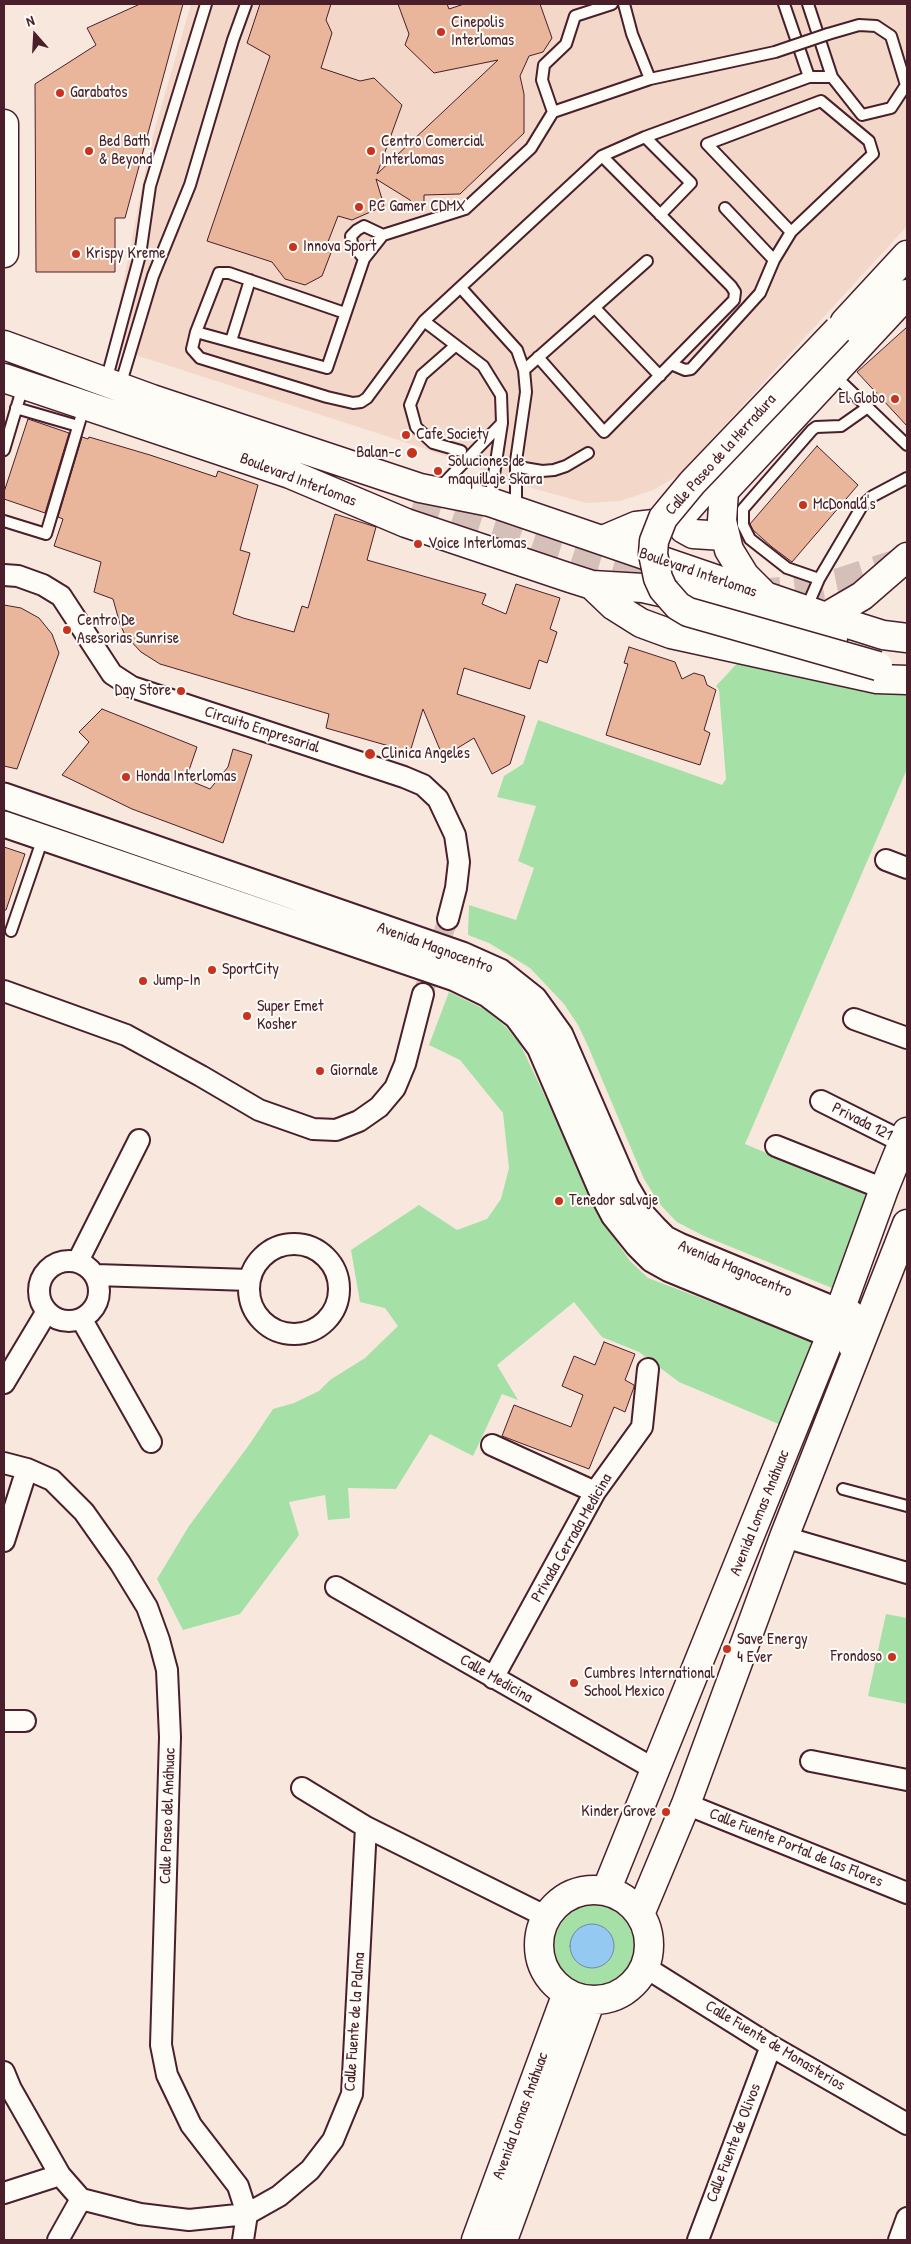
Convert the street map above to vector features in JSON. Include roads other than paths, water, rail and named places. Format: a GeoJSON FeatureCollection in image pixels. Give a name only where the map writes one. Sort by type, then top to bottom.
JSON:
{"type":"FeatureCollection","features":[{"type":"Feature","properties":{"kind":"main road"},"geometry":{"type":"LineString","coordinates":[[4,124],[4,253]]}},
{"type":"Feature","properties":{"kind":"main road","name":"Calle Paseo de la Herradura"},"geometry":{"type":"LineString","coordinates":[[907,255],[859,309],[692,483],[663,518],[654,542],[654,567],[658,578],[666,593],[678,606],[688,612],[878,666],[907,668]]}},
{"type":"Feature","properties":{"kind":"main road","name":"Calle Paseo de la Herradura"},"geometry":{"type":"LineString","coordinates":[[767,596],[745,576],[736,564],[724,536],[722,521],[724,491],[907,294]]}},
{"type":"Feature","properties":{"kind":"main road"},"geometry":{"type":"LineString","coordinates":[[724,536],[693,534],[684,529],[681,521],[683,514],[852,326],[859,309]]}},
{"type":"Feature","properties":{"kind":"main road","name":"Boulevard Interlomas"},"geometry":{"type":"LineString","coordinates":[[4,332],[116,373],[424,472],[490,502],[816,613],[882,635],[907,638]]}},
{"type":"Feature","properties":{"kind":"main road","name":"Boulevard Interlomas"},"geometry":{"type":"LineString","coordinates":[[4,345],[416,497],[490,502]]}},
{"type":"Feature","properties":{"kind":"main road","name":"Boulevard Interlomas"},"geometry":{"type":"LineString","coordinates":[[14,390],[81,415],[290,474],[406,523],[592,584],[642,588],[734,608],[907,657]]}},
{"type":"Feature","properties":{"kind":"main road"},"geometry":{"type":"LineString","coordinates":[[290,474],[416,497]]}},
{"type":"Feature","properties":{"kind":"main road"},"geometry":{"type":"LineString","coordinates":[[603,540],[636,526],[681,521]]}},
{"type":"Feature","properties":{"kind":"main road"},"geometry":{"type":"LineString","coordinates":[[816,613],[862,596],[879,584],[907,558]]}},
{"type":"Feature","properties":{"kind":"main road","name":"Boulevard Interlomas"},"geometry":{"type":"LineString","coordinates":[[592,584],[614,606],[642,623],[671,634],[877,679],[907,680]]}},
{"type":"Feature","properties":{"kind":"main road","name":"Avenida Lomas Anáhuac"},"geometry":{"type":"LineString","coordinates":[[606,1891],[835,1323],[905,1137]]}},
{"type":"Feature","properties":{"kind":"main road","name":"Avenida Lomas Anáhuac"},"geometry":{"type":"LineString","coordinates":[[640,1914],[686,1804],[784,1537],[907,1224]]}},
{"type":"Feature","properties":{"kind":"main road"},"geometry":{"type":"LineString","coordinates":[[585,1890],[606,1891],[626,1900],[640,1914],[648,1933],[649,1951],[645,1967],[632,1984],[612,1997],[579,1996],[554,1983],[546,1973],[540,1956],[540,1935],[545,1916],[558,1903],[572,1894],[585,1890]]}},
{"type":"Feature","properties":{"kind":"main road","name":"Avenida Lomas Anáhuac"},"geometry":{"type":"LineString","coordinates":[[476,2240],[579,1996]]}},
{"type":"Feature","properties":{"kind":"main road","name":"Avenida Lomas Anáhuac"},"geometry":{"type":"LineString","coordinates":[[504,2240],[579,1996]]}},
{"type":"Feature","properties":{"kind":"street","name":"Circuito Empresarial"},"geometry":{"type":"LineString","coordinates":[[4,575],[18,576],[43,585],[61,596],[112,674],[132,687],[409,778],[423,785],[438,799],[455,835],[459,862],[456,888],[448,919]]}},
{"type":"Feature","properties":{"kind":"street","name":"Avenida Magnocentro"},"geometry":{"type":"LineString","coordinates":[[4,796],[462,955],[500,972],[534,999],[560,1035],[626,1188],[643,1216],[654,1228],[665,1239],[835,1323]]}},
{"type":"Feature","properties":{"kind":"street","name":"Avenida Magnocentro"},"geometry":{"type":"LineString","coordinates":[[4,824],[455,978],[488,994],[517,1016],[540,1047],[614,1215],[638,1245],[652,1258],[670,1269],[835,1323]]}},
{"type":"Feature","properties":{"kind":"street"},"geometry":{"type":"LineString","coordinates":[[886,860],[907,868]]}},
{"type":"Feature","properties":{"kind":"street"},"geometry":{"type":"LineString","coordinates":[[4,991],[126,1035],[259,1110],[313,1129],[336,1130],[359,1121],[379,1107],[395,1088],[404,1064],[424,994]]}},
{"type":"Feature","properties":{"kind":"street"},"geometry":{"type":"LineString","coordinates":[[854,1019],[907,1038]]}},
{"type":"Feature","properties":{"kind":"street","name":"Privada 121"},"geometry":{"type":"LineString","coordinates":[[821,1101],[905,1137]]}},
{"type":"Feature","properties":{"kind":"street"},"geometry":{"type":"LineString","coordinates":[[78,1261],[138,1140]]}},
{"type":"Feature","properties":{"kind":"street"},"geometry":{"type":"LineString","coordinates":[[776,1146],[884,1189]]}},
{"type":"Feature","properties":{"kind":"street"},"geometry":{"type":"LineString","coordinates":[[303,1244],[325,1254],[338,1274],[339,1298],[328,1319],[309,1332],[285,1333],[264,1323],[250,1303],[249,1280],[260,1258],[280,1245],[303,1244]]}},
{"type":"Feature","properties":{"kind":"street"},"geometry":{"type":"LineString","coordinates":[[62,1261],[78,1261],[88,1266],[96,1275],[101,1292],[96,1308],[82,1320],[63,1322],[46,1313],[39,1298],[39,1282],[48,1269],[62,1261]]}},
{"type":"Feature","properties":{"kind":"street"},"geometry":{"type":"LineString","coordinates":[[96,1275],[249,1280]]}},
{"type":"Feature","properties":{"kind":"street"},"geometry":{"type":"LineString","coordinates":[[4,1383],[46,1313]]}},
{"type":"Feature","properties":{"kind":"street"},"geometry":{"type":"LineString","coordinates":[[835,1323],[851,1314],[859,1321],[859,1333],[843,1362],[848,1374]]}},
{"type":"Feature","properties":{"kind":"street"},"geometry":{"type":"LineString","coordinates":[[82,1320],[151,1442]]}},
{"type":"Feature","properties":{"kind":"street","name":"Privada Cerrada Medicina"},"geometry":{"type":"LineString","coordinates":[[493,1678],[595,1492],[642,1427],[648,1369]]}},
{"type":"Feature","properties":{"kind":"street"},"geometry":{"type":"LineString","coordinates":[[492,1445],[595,1492]]}},
{"type":"Feature","properties":{"kind":"street","name":"Calle Paseo del Anáhuac"},"geometry":{"type":"LineString","coordinates":[[4,1463],[28,1468],[52,1480],[84,1512],[120,1563],[147,1608],[159,1640],[167,1670],[170,1737],[161,2045],[167,2075],[191,2125],[238,2186],[247,2214]]}},
{"type":"Feature","properties":{"kind":"street"},"geometry":{"type":"LineString","coordinates":[[4,1541],[28,1468]]}},
{"type":"Feature","properties":{"kind":"street"},"geometry":{"type":"LineString","coordinates":[[784,1537],[907,1574]]}},
{"type":"Feature","properties":{"kind":"street","name":"Calle Medicina"},"geometry":{"type":"LineString","coordinates":[[336,1587],[656,1770]]}},
{"type":"Feature","properties":{"kind":"street"},"geometry":{"type":"LineString","coordinates":[[4,1721],[25,1721]]}},
{"type":"Feature","properties":{"kind":"street"},"geometry":{"type":"LineString","coordinates":[[811,1761],[907,1780]]}},
{"type":"Feature","properties":{"kind":"street"},"geometry":{"type":"LineString","coordinates":[[302,1788],[366,1827],[545,1916]]}},
{"type":"Feature","properties":{"kind":"street","name":"Calle Fuente Portal de las Flores"},"geometry":{"type":"LineString","coordinates":[[686,1804],[907,1893]]}},
{"type":"Feature","properties":{"kind":"street","name":"Calle Fuente de la Palma"},"geometry":{"type":"LineString","coordinates":[[81,2199],[140,2214],[189,2220],[247,2214],[279,2196],[310,2170],[333,2140],[352,2094],[366,1827]]}},
{"type":"Feature","properties":{"kind":"street","name":"Calle Fuente de Monasterios"},"geometry":{"type":"LineString","coordinates":[[645,1967],[771,2046],[907,2124]]}},
{"type":"Feature","properties":{"kind":"street","name":"Calle Fuente de Olivos"},"geometry":{"type":"LineString","coordinates":[[698,2240],[771,2046]]}},
{"type":"Feature","properties":{"kind":"street"},"geometry":{"type":"LineString","coordinates":[[4,2072],[10,2089],[60,2175],[81,2199],[58,2240]]}},
{"type":"Feature","properties":{"kind":"street"},"geometry":{"type":"LineString","coordinates":[[4,2193],[60,2175]]}},
{"type":"Feature","properties":{"kind":"street"},"geometry":{"type":"LineString","coordinates":[[243,2240],[247,2214]]}},
{"type":"Feature","properties":{"kind":"street"},"geometry":{"type":"LineString","coordinates":[[899,2240],[907,2218]]}},
{"type":"Feature","properties":{"kind":"lane"},"geometry":{"type":"LineString","coordinates":[[116,373],[140,255],[150,186],[206,4]]}},
{"type":"Feature","properties":{"kind":"lane"},"geometry":{"type":"LineString","coordinates":[[116,373],[190,185],[233,40],[246,4]]}},
{"type":"Feature","properties":{"kind":"lane"},"geometry":{"type":"LineString","coordinates":[[553,112],[542,80],[544,65],[566,44],[575,16],[612,4]]}},
{"type":"Feature","properties":{"kind":"lane"},"geometry":{"type":"LineString","coordinates":[[624,4],[632,34],[650,79]]}},
{"type":"Feature","properties":{"kind":"lane"},"geometry":{"type":"LineString","coordinates":[[784,4],[809,77]]}},
{"type":"Feature","properties":{"kind":"lane"},"geometry":{"type":"LineString","coordinates":[[196,332],[327,368],[364,259],[383,236],[465,210],[531,148],[553,112],[650,79],[775,52],[828,34],[859,25],[876,26],[891,36],[906,85],[890,108],[862,115],[832,77],[808,4]]}},
{"type":"Feature","properties":{"kind":"lane"},"geometry":{"type":"LineString","coordinates":[[345,313],[229,273],[219,273],[196,332],[192,349],[200,358],[327,397],[353,403],[368,398],[424,321],[602,156],[645,137],[809,77],[832,77]]}},
{"type":"Feature","properties":{"kind":"lane"},"geometry":{"type":"LineString","coordinates":[[671,364],[685,370],[691,369],[760,293],[774,260],[791,232],[873,154],[868,141],[822,101],[707,144],[791,232]]}},
{"type":"Feature","properties":{"kind":"lane"},"geometry":{"type":"LineString","coordinates":[[645,137],[692,184],[660,215]]}},
{"type":"Feature","properties":{"kind":"lane"},"geometry":{"type":"LineString","coordinates":[[538,357],[604,432],[734,300],[735,292],[731,286],[602,156]]}},
{"type":"Feature","properties":{"kind":"lane"},"geometry":{"type":"LineString","coordinates":[[725,208],[774,260]]}},
{"type":"Feature","properties":{"kind":"lane"},"geometry":{"type":"LineString","coordinates":[[364,259],[352,244],[350,236],[364,226],[383,236]]}},
{"type":"Feature","properties":{"kind":"lane"},"geometry":{"type":"LineString","coordinates":[[524,370],[646,261]]}},
{"type":"Feature","properties":{"kind":"lane"},"geometry":{"type":"LineString","coordinates":[[231,341],[250,280]]}},
{"type":"Feature","properties":{"kind":"lane"},"geometry":{"type":"LineString","coordinates":[[461,288],[516,350],[524,370],[526,392],[516,461],[516,510]]}},
{"type":"Feature","properties":{"kind":"lane"},"geometry":{"type":"LineString","coordinates":[[595,308],[660,376]]}},
{"type":"Feature","properties":{"kind":"lane"},"geometry":{"type":"LineString","coordinates":[[424,321],[483,366],[501,395],[502,423],[490,502]]}},
{"type":"Feature","properties":{"kind":"lane"},"geometry":{"type":"LineString","coordinates":[[455,346],[422,375],[410,405],[416,427],[433,443],[461,451]]}},
{"type":"Feature","properties":{"kind":"lane"},"geometry":{"type":"LineString","coordinates":[[833,374],[907,446]]}},
{"type":"Feature","properties":{"kind":"lane"},"geometry":{"type":"LineString","coordinates":[[4,448],[14,390]]}},
{"type":"Feature","properties":{"kind":"lane"},"geometry":{"type":"LineString","coordinates":[[819,579],[787,568],[750,539],[743,525],[744,509],[812,430],[816,427],[841,426],[868,408]]}},
{"type":"Feature","properties":{"kind":"lane"},"geometry":{"type":"LineString","coordinates":[[4,521],[46,534],[81,415]]}},
{"type":"Feature","properties":{"kind":"lane"},"geometry":{"type":"LineString","coordinates":[[446,481],[502,423]]}},
{"type":"Feature","properties":{"kind":"lane"},"geometry":{"type":"LineString","coordinates":[[524,468],[542,471],[554,470],[566,466],[588,453]]}},
{"type":"Feature","properties":{"kind":"lane"},"geometry":{"type":"LineString","coordinates":[[816,613],[819,579],[862,506],[873,496],[907,478]]}},
{"type":"Feature","properties":{"kind":"lane"},"geometry":{"type":"LineString","coordinates":[[11,931],[43,838]]}},
{"type":"Feature","properties":{"kind":"lane"},"geometry":{"type":"LineString","coordinates":[[843,1489],[907,1506]]}},
{"type":"Feature","properties":{"kind":"water"},"geometry":{"type":"Polygon","coordinates":[[[592,1924],[604,1928],[610,1934],[614,1946],[610,1958],[604,1964],[592,1968],[580,1964],[574,1958],[570,1946],[574,1934],[580,1928],[592,1924]]]}},
{"type":"Feature","properties":{"kind":"tunnel"},"geometry":{"type":"LineString","coordinates":[[412,507],[590,565],[649,582]]}},
{"type":"Feature","properties":{"kind":"tunnel"},"geometry":{"type":"LineString","coordinates":[[753,594],[809,588],[839,582],[901,562]]}},
{"type":"Feature","properties":{"kind":"tunnel"},"geometry":{"type":"LineString","coordinates":[[423,994],[448,919]]}},
{"type":"Feature","properties":{"kind":"place","name":"Cinepolis Interlomas"},"geometry":{"type":"Point","coordinates":[441,32]}},
{"type":"Feature","properties":{"kind":"place","name":"Garabatos"},"geometry":{"type":"Point","coordinates":[60,93]}},
{"type":"Feature","properties":{"kind":"place","name":"Bed Bath & Beyond"},"geometry":{"type":"Point","coordinates":[89,151]}},
{"type":"Feature","properties":{"kind":"place","name":"Centro Comercial Interlomas"},"geometry":{"type":"Point","coordinates":[371,151]}},
{"type":"Feature","properties":{"kind":"place","name":"PC Gamer CDMX"},"geometry":{"type":"Point","coordinates":[359,207]}},
{"type":"Feature","properties":{"kind":"place","name":"Innova Sport"},"geometry":{"type":"Point","coordinates":[293,247]}},
{"type":"Feature","properties":{"kind":"place","name":"Krispy Kreme"},"geometry":{"type":"Point","coordinates":[76,254]}},
{"type":"Feature","properties":{"kind":"place","name":"El Globo"},"geometry":{"type":"Point","coordinates":[895,399]}},
{"type":"Feature","properties":{"kind":"place","name":"Cafe Society"},"geometry":{"type":"Point","coordinates":[406,435]}},
{"type":"Feature","properties":{"kind":"place","name":"Balan-c"},"geometry":{"type":"Point","coordinates":[412,453]}},
{"type":"Feature","properties":{"kind":"place","name":"Soluciones de maquillaje Skara"},"geometry":{"type":"Point","coordinates":[438,471]}},
{"type":"Feature","properties":{"kind":"place","name":"McDonald's"},"geometry":{"type":"Point","coordinates":[803,505]}},
{"type":"Feature","properties":{"kind":"place","name":"Voice Interlomas"},"geometry":{"type":"Point","coordinates":[418,544]}},
{"type":"Feature","properties":{"kind":"place","name":"Centro De Asesorias Sunrise"},"geometry":{"type":"Point","coordinates":[67,630]}},
{"type":"Feature","properties":{"kind":"place","name":"Day Store"},"geometry":{"type":"Point","coordinates":[181,691]}},
{"type":"Feature","properties":{"kind":"place","name":"Clinica Angeles"},"geometry":{"type":"Point","coordinates":[370,754]}},
{"type":"Feature","properties":{"kind":"place","name":"Honda Interlomas"},"geometry":{"type":"Point","coordinates":[126,777]}},
{"type":"Feature","properties":{"kind":"place","name":"SportCity"},"geometry":{"type":"Point","coordinates":[212,970]}},
{"type":"Feature","properties":{"kind":"place","name":"Jump-In"},"geometry":{"type":"Point","coordinates":[143,981]}},
{"type":"Feature","properties":{"kind":"place","name":"Super Emet Kosher"},"geometry":{"type":"Point","coordinates":[247,1016]}},
{"type":"Feature","properties":{"kind":"place","name":"Giornale"},"geometry":{"type":"Point","coordinates":[320,1071]}},
{"type":"Feature","properties":{"kind":"place","name":"Tenedor salvaje"},"geometry":{"type":"Point","coordinates":[559,1201]}},
{"type":"Feature","properties":{"kind":"place","name":"Save Energy 4 Ever"},"geometry":{"type":"Point","coordinates":[727,1649]}},
{"type":"Feature","properties":{"kind":"place","name":"Frondoso"},"geometry":{"type":"Point","coordinates":[892,1657]}},
{"type":"Feature","properties":{"kind":"place","name":"Cumbres International School Mexico"},"geometry":{"type":"Point","coordinates":[574,1683]}},
{"type":"Feature","properties":{"kind":"place","name":"Kinder Grove"},"geometry":{"type":"Point","coordinates":[666,1812]}}]}
